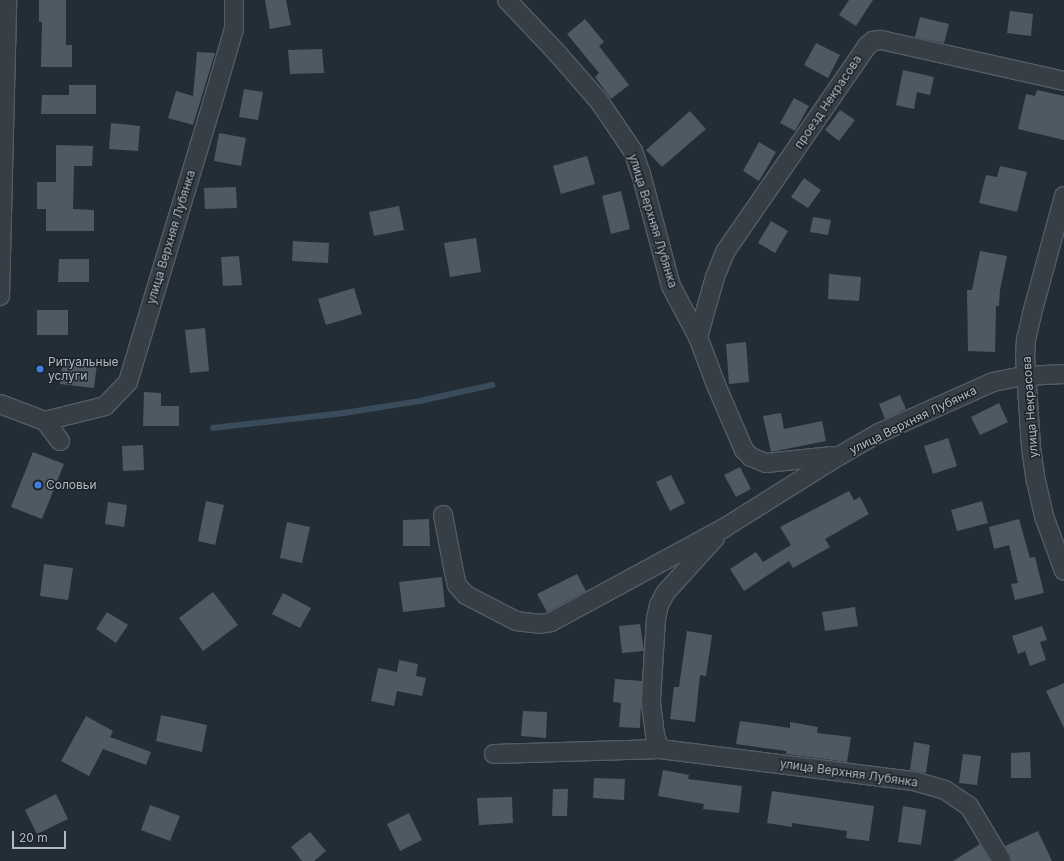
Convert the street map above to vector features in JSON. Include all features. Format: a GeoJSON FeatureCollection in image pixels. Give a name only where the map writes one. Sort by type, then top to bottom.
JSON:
{"type":"FeatureCollection","features":[{"type":"Feature","properties":{"kind":"street"},"geometry":{"type":"LineString","coordinates":[[0,296],[7,0]]}},
{"type":"Feature","properties":{"kind":"street","name":"улица Верхняя Лубянка"},"geometry":{"type":"LineString","coordinates":[[45,421],[105,406],[128,382],[234,29],[234,0]]}},
{"type":"Feature","properties":{"kind":"street","name":"улица Верхняя Лубянка"},"geometry":{"type":"LineString","coordinates":[[507,0],[558,54],[599,101],[633,151],[641,174],[671,286],[698,337],[728,414],[744,450],[751,458],[758,461],[773,463],[839,456]]}},
{"type":"Feature","properties":{"kind":"street","name":"проезд Некрасова"},"geometry":{"type":"LineString","coordinates":[[698,337],[715,277],[725,252],[862,52],[873,41],[881,40],[1064,81]]}},
{"type":"Feature","properties":{"kind":"street","name":"улица Некрасова"},"geometry":{"type":"LineString","coordinates":[[1064,196],[1028,332],[1026,376],[1036,481],[1044,519],[1064,571]]}},
{"type":"Feature","properties":{"kind":"street","name":"улица Верхняя Лубянка"},"geometry":{"type":"LineString","coordinates":[[443,515],[457,584],[466,595],[480,604],[516,621],[528,624],[551,622],[724,528],[839,456],[880,433],[992,382],[1026,376],[1064,374]]}},
{"type":"Feature","properties":{"kind":"street"},"geometry":{"type":"LineString","coordinates":[[0,404],[45,421],[60,442]]}},
{"type":"Feature","properties":{"kind":"street","name":"улица Верхняя Лубянка"},"geometry":{"type":"LineString","coordinates":[[660,749],[654,735],[651,700],[656,619],[659,604],[666,592],[724,528]]}},
{"type":"Feature","properties":{"kind":"street","name":"улица Верхняя Лубянка"},"geometry":{"type":"LineString","coordinates":[[494,754],[660,749],[914,781],[945,790],[969,806],[1002,861]]}},
{"type":"Feature","properties":{"kind":"building"},"geometry":{"type":"Polygon","coordinates":[[[39,0],[66,0],[66,45],[72,45],[72,67],[41,67],[42,22],[39,22],[39,0]]]}},
{"type":"Feature","properties":{"kind":"building"},"geometry":{"type":"Polygon","coordinates":[[[265,0],[286,0],[291,25],[270,29],[265,0]]]}},
{"type":"Feature","properties":{"kind":"building"},"geometry":{"type":"Polygon","coordinates":[[[849,0],[873,0],[856,26],[839,15],[849,0]]]}},
{"type":"Feature","properties":{"kind":"building"},"geometry":{"type":"Polygon","coordinates":[[[1010,11],[1033,14],[1031,36],[1007,33],[1010,11]]]}},
{"type":"Feature","properties":{"kind":"building"},"geometry":{"type":"Polygon","coordinates":[[[920,17],[949,24],[944,43],[915,37],[920,17]]]}},
{"type":"Feature","properties":{"kind":"building"},"geometry":{"type":"Polygon","coordinates":[[[585,19],[604,42],[599,46],[629,85],[611,99],[595,77],[599,73],[567,34],[585,19]]]}},
{"type":"Feature","properties":{"kind":"building"},"geometry":{"type":"Polygon","coordinates":[[[816,43],[840,55],[828,78],[804,65],[816,43]]]}},
{"type":"Feature","properties":{"kind":"building"},"geometry":{"type":"Polygon","coordinates":[[[322,49],[324,73],[290,74],[288,50],[322,49]]]}},
{"type":"Feature","properties":{"kind":"building"},"geometry":{"type":"Polygon","coordinates":[[[197,52],[215,53],[193,125],[168,118],[176,91],[193,96],[197,52]]]}},
{"type":"Feature","properties":{"kind":"building"},"geometry":{"type":"Polygon","coordinates":[[[903,70],[934,77],[930,95],[917,92],[914,109],[896,105],[903,70]]]}},
{"type":"Feature","properties":{"kind":"building"},"geometry":{"type":"Polygon","coordinates":[[[69,85],[96,85],[96,114],[41,114],[42,95],[69,95],[69,85]]]}},
{"type":"Feature","properties":{"kind":"building"},"geometry":{"type":"Polygon","coordinates":[[[244,89],[263,92],[258,120],[239,117],[244,89]]]}},
{"type":"Feature","properties":{"kind":"building"},"geometry":{"type":"Polygon","coordinates":[[[1037,90],[1064,96],[1064,140],[1018,129],[1026,94],[1035,96],[1037,90]]]}},
{"type":"Feature","properties":{"kind":"building"},"geometry":{"type":"Polygon","coordinates":[[[794,98],[809,106],[795,131],[780,123],[794,98]]]}},
{"type":"Feature","properties":{"kind":"building"},"geometry":{"type":"Polygon","coordinates":[[[840,110],[855,120],[839,141],[825,130],[840,110]]]}},
{"type":"Feature","properties":{"kind":"building"},"geometry":{"type":"Polygon","coordinates":[[[690,111],[706,129],[662,167],[646,150],[690,111]]]}},
{"type":"Feature","properties":{"kind":"building"},"geometry":{"type":"Polygon","coordinates":[[[111,123],[140,126],[138,151],[109,149],[111,123]]]}},
{"type":"Feature","properties":{"kind":"building"},"geometry":{"type":"Polygon","coordinates":[[[219,133],[246,138],[241,166],[214,161],[219,133]]]}},
{"type":"Feature","properties":{"kind":"building"},"geometry":{"type":"Polygon","coordinates":[[[759,142],[776,152],[759,181],[743,171],[759,142]]]}},
{"type":"Feature","properties":{"kind":"building"},"geometry":{"type":"Polygon","coordinates":[[[56,145],[93,146],[92,166],[74,166],[73,209],[94,210],[94,231],[46,231],[46,209],[37,209],[37,182],[56,182],[56,145]]]}},
{"type":"Feature","properties":{"kind":"building"},"geometry":{"type":"Polygon","coordinates":[[[587,156],[595,184],[561,194],[553,166],[587,156]]]}},
{"type":"Feature","properties":{"kind":"building"},"geometry":{"type":"Polygon","coordinates":[[[1000,166],[1027,172],[1017,212],[979,203],[986,175],[997,177],[1000,166]]]}},
{"type":"Feature","properties":{"kind":"building"},"geometry":{"type":"Polygon","coordinates":[[[804,178],[821,190],[808,208],[791,197],[804,178]]]}},
{"type":"Feature","properties":{"kind":"building"},"geometry":{"type":"Polygon","coordinates":[[[236,187],[237,208],[205,209],[204,188],[236,187]]]}},
{"type":"Feature","properties":{"kind":"building"},"geometry":{"type":"Polygon","coordinates":[[[621,191],[630,229],[611,234],[602,196],[621,191]]]}},
{"type":"Feature","properties":{"kind":"building"},"geometry":{"type":"Polygon","coordinates":[[[399,206],[404,230],[374,236],[369,212],[399,206]]]}},
{"type":"Feature","properties":{"kind":"building"},"geometry":{"type":"Polygon","coordinates":[[[813,217],[831,220],[828,235],[810,232],[813,217]]]}},
{"type":"Feature","properties":{"kind":"building"},"geometry":{"type":"Polygon","coordinates":[[[771,221],[788,231],[775,253],[758,243],[771,221]]]}},
{"type":"Feature","properties":{"kind":"building"},"geometry":{"type":"Polygon","coordinates":[[[476,238],[481,272],[450,277],[444,243],[476,238]]]}},
{"type":"Feature","properties":{"kind":"building"},"geometry":{"type":"Polygon","coordinates":[[[293,241],[329,243],[328,263],[292,261],[293,241]]]}},
{"type":"Feature","properties":{"kind":"building"},"geometry":{"type":"Polygon","coordinates":[[[980,251],[1007,256],[1000,290],[999,306],[996,306],[995,352],[968,351],[967,290],[972,290],[980,251]]]}},
{"type":"Feature","properties":{"kind":"building"},"geometry":{"type":"Polygon","coordinates":[[[239,256],[242,285],[223,286],[221,257],[239,256]]]}},
{"type":"Feature","properties":{"kind":"building"},"geometry":{"type":"Polygon","coordinates":[[[59,259],[89,259],[89,282],[58,282],[59,259]]]}},
{"type":"Feature","properties":{"kind":"building"},"geometry":{"type":"Polygon","coordinates":[[[829,274],[861,277],[859,301],[828,299],[829,274]]]}},
{"type":"Feature","properties":{"kind":"building"},"geometry":{"type":"Polygon","coordinates":[[[354,288],[362,314],[326,325],[318,299],[354,288]]]}},
{"type":"Feature","properties":{"kind":"building"},"geometry":{"type":"Polygon","coordinates":[[[37,310],[68,310],[68,335],[37,335],[37,310]]]}},
{"type":"Feature","properties":{"kind":"building"},"geometry":{"type":"Polygon","coordinates":[[[205,328],[209,371],[190,373],[185,330],[205,328]]]}},
{"type":"Feature","properties":{"kind":"building"},"geometry":{"type":"Polygon","coordinates":[[[746,342],[749,382],[729,384],[726,344],[746,342]]]}},
{"type":"Feature","properties":{"kind":"building"},"geometry":{"type":"Polygon","coordinates":[[[63,360],[97,364],[94,388],[60,384],[63,360]]]}},
{"type":"Feature","properties":{"kind":"building"},"geometry":{"type":"Polygon","coordinates":[[[144,392],[161,393],[161,406],[179,406],[179,426],[143,426],[144,392]]]}},
{"type":"Feature","properties":{"kind":"building"},"geometry":{"type":"Polygon","coordinates":[[[900,395],[906,409],[885,419],[879,404],[900,395]]]}},
{"type":"Feature","properties":{"kind":"building"},"geometry":{"type":"Polygon","coordinates":[[[999,403],[1008,422],[980,435],[971,417],[999,403]]]}},
{"type":"Feature","properties":{"kind":"building"},"geometry":{"type":"Polygon","coordinates":[[[781,413],[784,429],[822,421],[826,441],[771,452],[763,416],[781,413]]]}},
{"type":"Feature","properties":{"kind":"building"},"geometry":{"type":"Polygon","coordinates":[[[948,438],[957,466],[933,474],[924,446],[948,438]]]}},
{"type":"Feature","properties":{"kind":"building"},"geometry":{"type":"Polygon","coordinates":[[[143,445],[144,470],[123,471],[122,446],[143,445]]]}},
{"type":"Feature","properties":{"kind":"building","name":"Соловьи"},"geometry":{"type":"Polygon","coordinates":[[[33,452],[64,464],[42,519],[11,507],[33,452]]]}},
{"type":"Feature","properties":{"kind":"building"},"geometry":{"type":"Polygon","coordinates":[[[740,467],[751,489],[736,497],[724,475],[740,467]]]}},
{"type":"Feature","properties":{"kind":"building"},"geometry":{"type":"Polygon","coordinates":[[[671,475],[685,503],[670,511],[656,482],[671,475]]]}},
{"type":"Feature","properties":{"kind":"building"},"geometry":{"type":"Polygon","coordinates":[[[849,491],[854,500],[860,497],[869,514],[825,539],[830,547],[793,568],[789,561],[744,591],[730,569],[756,552],[763,562],[791,545],[780,527],[849,491]]]}},
{"type":"Feature","properties":{"kind":"building"},"geometry":{"type":"Polygon","coordinates":[[[206,501],[224,505],[215,545],[198,541],[206,501]]]}},
{"type":"Feature","properties":{"kind":"building"},"geometry":{"type":"Polygon","coordinates":[[[982,501],[988,523],[957,531],[951,510],[982,501]]]}},
{"type":"Feature","properties":{"kind":"building"},"geometry":{"type":"Polygon","coordinates":[[[108,502],[127,505],[124,527],[105,524],[108,502]]]}},
{"type":"Feature","properties":{"kind":"building"},"geometry":{"type":"Polygon","coordinates":[[[429,519],[430,546],[403,546],[403,520],[429,519]]]}},
{"type":"Feature","properties":{"kind":"building"},"geometry":{"type":"Polygon","coordinates":[[[1019,519],[1030,558],[1035,557],[1044,593],[1015,600],[1011,584],[1018,583],[1009,545],[994,549],[989,527],[1019,519]]]}},
{"type":"Feature","properties":{"kind":"building"},"geometry":{"type":"Polygon","coordinates":[[[287,522],[310,527],[302,563],[280,558],[287,522]]]}},
{"type":"Feature","properties":{"kind":"building"},"geometry":{"type":"Polygon","coordinates":[[[44,564],[73,568],[68,600],[40,596],[44,564]]]}},
{"type":"Feature","properties":{"kind":"building"},"geometry":{"type":"Polygon","coordinates":[[[577,574],[586,591],[547,612],[537,594],[577,574]]]}},
{"type":"Feature","properties":{"kind":"building"},"geometry":{"type":"Polygon","coordinates":[[[442,577],[445,607],[403,612],[399,582],[442,577]]]}},
{"type":"Feature","properties":{"kind":"building"},"geometry":{"type":"Polygon","coordinates":[[[213,592],[238,625],[203,651],[179,618],[213,592]]]}},
{"type":"Feature","properties":{"kind":"building"},"geometry":{"type":"Polygon","coordinates":[[[283,593],[311,608],[300,628],[272,614],[283,593]]]}},
{"type":"Feature","properties":{"kind":"building"},"geometry":{"type":"Polygon","coordinates":[[[855,607],[858,626],[825,631],[822,612],[855,607]]]}},
{"type":"Feature","properties":{"kind":"building"},"geometry":{"type":"Polygon","coordinates":[[[107,612],[128,625],[116,643],[96,629],[107,612]]]}},
{"type":"Feature","properties":{"kind":"building"},"geometry":{"type":"Polygon","coordinates":[[[640,624],[644,651],[622,653],[619,626],[640,624]]]}},
{"type":"Feature","properties":{"kind":"building"},"geometry":{"type":"Polygon","coordinates":[[[1042,626],[1047,640],[1040,642],[1046,660],[1030,666],[1025,651],[1018,654],[1012,636],[1042,626]]]}},
{"type":"Feature","properties":{"kind":"building"},"geometry":{"type":"Polygon","coordinates":[[[687,631],[712,635],[706,676],[700,675],[695,722],[670,719],[674,687],[679,687],[687,631]]]}},
{"type":"Feature","properties":{"kind":"building"},"geometry":{"type":"Polygon","coordinates":[[[399,660],[418,664],[416,676],[426,678],[422,696],[397,691],[394,706],[371,701],[378,668],[397,672],[399,660]]]}},
{"type":"Feature","properties":{"kind":"building"},"geometry":{"type":"Polygon","coordinates":[[[615,679],[642,681],[640,728],[619,727],[621,703],[613,702],[615,679]]]}},
{"type":"Feature","properties":{"kind":"building"},"geometry":{"type":"Polygon","coordinates":[[[1064,683],[1064,728],[1046,691],[1064,683]]]}},
{"type":"Feature","properties":{"kind":"building"},"geometry":{"type":"Polygon","coordinates":[[[523,711],[547,712],[546,738],[521,736],[523,711]]]}},
{"type":"Feature","properties":{"kind":"building"},"geometry":{"type":"Polygon","coordinates":[[[161,715],[207,725],[202,752],[156,741],[161,715]]]}},
{"type":"Feature","properties":{"kind":"building"},"geometry":{"type":"Polygon","coordinates":[[[86,716],[113,731],[110,737],[151,752],[146,765],[103,749],[89,776],[61,761],[86,716]]]}},
{"type":"Feature","properties":{"kind":"building"},"geometry":{"type":"Polygon","coordinates":[[[740,721],[790,728],[790,722],[818,727],[817,733],[851,737],[847,762],[786,754],[786,751],[736,744],[740,721]]]}},
{"type":"Feature","properties":{"kind":"building"},"geometry":{"type":"Polygon","coordinates":[[[914,742],[930,745],[926,773],[910,770],[914,742]]]}},
{"type":"Feature","properties":{"kind":"building"},"geometry":{"type":"Polygon","coordinates":[[[1030,752],[1031,778],[1011,778],[1011,753],[1030,752]]]}},
{"type":"Feature","properties":{"kind":"building"},"geometry":{"type":"Polygon","coordinates":[[[963,754],[981,756],[977,785],[959,783],[963,754]]]}},
{"type":"Feature","properties":{"kind":"building"},"geometry":{"type":"Polygon","coordinates":[[[663,770],[689,775],[688,779],[742,786],[739,813],[703,809],[704,804],[658,796],[663,770]]]}},
{"type":"Feature","properties":{"kind":"building"},"geometry":{"type":"Polygon","coordinates":[[[594,778],[625,779],[624,800],[593,798],[594,778]]]}},
{"type":"Feature","properties":{"kind":"building"},"geometry":{"type":"Polygon","coordinates":[[[553,789],[568,789],[567,816],[552,816],[553,789]]]}},
{"type":"Feature","properties":{"kind":"building"},"geometry":{"type":"Polygon","coordinates":[[[772,791],[874,806],[869,841],[846,838],[847,831],[792,823],[792,827],[767,823],[772,791]]]}},
{"type":"Feature","properties":{"kind":"building"},"geometry":{"type":"Polygon","coordinates":[[[56,794],[68,819],[37,834],[25,810],[56,794]]]}},
{"type":"Feature","properties":{"kind":"building"},"geometry":{"type":"Polygon","coordinates":[[[512,797],[513,823],[479,825],[477,798],[512,797]]]}},
{"type":"Feature","properties":{"kind":"building"},"geometry":{"type":"Polygon","coordinates":[[[150,805],[180,816],[170,841],[141,830],[150,805]]]}},
{"type":"Feature","properties":{"kind":"building"},"geometry":{"type":"Polygon","coordinates":[[[903,806],[926,810],[921,845],[898,842],[903,806]]]}},
{"type":"Feature","properties":{"kind":"building"},"geometry":{"type":"Polygon","coordinates":[[[409,813],[422,840],[400,851],[387,824],[409,813]]]}},
{"type":"Feature","properties":{"kind":"building"},"geometry":{"type":"Polygon","coordinates":[[[1038,831],[1052,861],[1012,861],[1005,846],[1038,831]]]}},
{"type":"Feature","properties":{"kind":"building"},"geometry":{"type":"Polygon","coordinates":[[[310,832],[326,851],[314,861],[302,861],[291,847],[310,832]]]}},
{"type":"Feature","properties":{"kind":"building"},"geometry":{"type":"Polygon","coordinates":[[[980,844],[990,861],[953,861],[980,844]]]}},
{"type":"Feature","properties":{"kind":"waterway"},"geometry":{"type":"LineString","coordinates":[[213,428],[344,413],[420,401],[492,385]]}},
{"type":"Feature","properties":{"kind":"place","name":"Ритуальные услуги"},"geometry":{"type":"Point","coordinates":[40,369]}},
{"type":"Feature","properties":{"kind":"place","name":"Соловьи"},"geometry":{"type":"Point","coordinates":[38,485]}}]}
